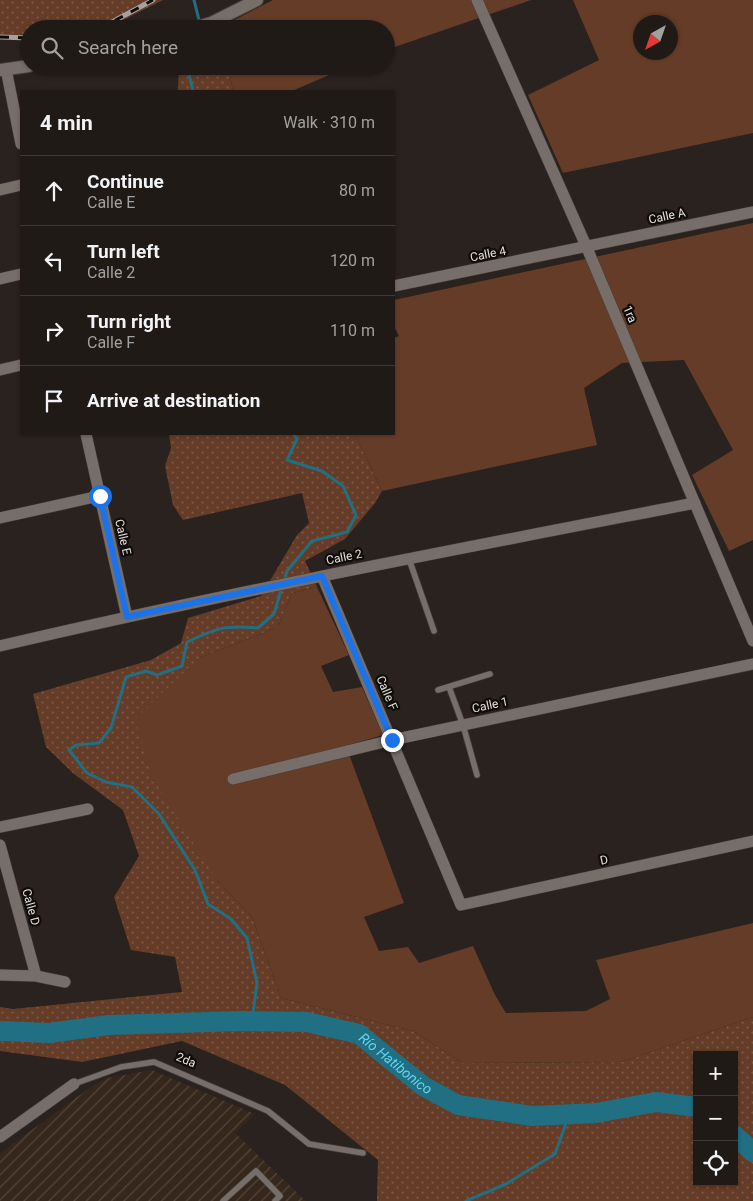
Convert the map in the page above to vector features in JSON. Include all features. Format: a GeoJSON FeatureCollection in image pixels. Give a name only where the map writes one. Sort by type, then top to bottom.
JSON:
{"type":"FeatureCollection","features":[{"type":"Feature","properties":{"kind":"street"},"geometry":{"type":"LineString","coordinates":[[217,20],[257,0]]}},
{"type":"Feature","properties":{"kind":"street","name":"1ra"},"geometry":{"type":"LineString","coordinates":[[477,0],[587,248],[753,641]]}},
{"type":"Feature","properties":{"kind":"street"},"geometry":{"type":"LineString","coordinates":[[20,67],[3,70],[20,140]]}},
{"type":"Feature","properties":{"kind":"street"},"geometry":{"type":"LineString","coordinates":[[0,190],[20,185]]}},
{"type":"Feature","properties":{"kind":"street","name":"Calle A"},"geometry":{"type":"LineString","coordinates":[[587,248],[753,212]]}},
{"type":"Feature","properties":{"kind":"street","name":"Calle 4"},"geometry":{"type":"LineString","coordinates":[[395,286],[587,248]]}},
{"type":"Feature","properties":{"kind":"street"},"geometry":{"type":"LineString","coordinates":[[0,279],[20,274]]}},
{"type":"Feature","properties":{"kind":"street"},"geometry":{"type":"LineString","coordinates":[[0,370],[20,365]]}},
{"type":"Feature","properties":{"kind":"street","name":"Calle E"},"geometry":{"type":"LineString","coordinates":[[86,435],[127,617]]}},
{"type":"Feature","properties":{"kind":"street"},"geometry":{"type":"LineString","coordinates":[[0,518],[100,496]]}},
{"type":"Feature","properties":{"kind":"street","name":"Calle 2"},"geometry":{"type":"LineString","coordinates":[[0,646],[283,584],[695,503]]}},
{"type":"Feature","properties":{"kind":"street","name":"Calle F"},"geometry":{"type":"LineString","coordinates":[[322,576],[461,905]]}},
{"type":"Feature","properties":{"kind":"street","name":"Calle 1"},"geometry":{"type":"LineString","coordinates":[[233,779],[392,740],[753,664]]}},
{"type":"Feature","properties":{"kind":"street"},"geometry":{"type":"LineString","coordinates":[[0,827],[88,808]]}},
{"type":"Feature","properties":{"kind":"street","name":"D"},"geometry":{"type":"LineString","coordinates":[[461,905],[753,842]]}},
{"type":"Feature","properties":{"kind":"street","name":"Calle D"},"geometry":{"type":"LineString","coordinates":[[0,845],[36,976]]}},
{"type":"Feature","properties":{"kind":"street"},"geometry":{"type":"LineString","coordinates":[[0,975],[36,976],[65,982]]}},
{"type":"Feature","properties":{"kind":"street","name":"2da"},"geometry":{"type":"LineString","coordinates":[[0,1137],[74,1084]]}},
{"type":"Feature","properties":{"kind":"lane"},"geometry":{"type":"LineString","coordinates":[[409,559],[434,631]]}},
{"type":"Feature","properties":{"kind":"lane"},"geometry":{"type":"LineString","coordinates":[[438,690],[490,674]]}},
{"type":"Feature","properties":{"kind":"lane"},"geometry":{"type":"LineString","coordinates":[[450,687],[477,775]]}},
{"type":"Feature","properties":{"kind":"lane","name":"2da"},"geometry":{"type":"LineString","coordinates":[[74,1084],[121,1067],[154,1062],[268,1111],[309,1144],[363,1153]]}},
{"type":"Feature","properties":{"kind":"lane"},"geometry":{"type":"LineString","coordinates":[[223,1201],[246,1178],[256,1171],[280,1196],[275,1201]]}},
{"type":"Feature","properties":{"kind":"shaded area"},"geometry":{"type":"Polygon","coordinates":[[[0,0],[163,0],[123,20],[20,20],[20,38],[0,39],[0,0]]]}},
{"type":"Feature","properties":{"kind":"shaded area"},"geometry":{"type":"Polygon","coordinates":[[[273,0],[531,0],[395,47],[395,20],[234,20],[273,0]]]}},
{"type":"Feature","properties":{"kind":"shaded area"},"geometry":{"type":"Polygon","coordinates":[[[573,0],[753,0],[753,133],[563,173],[528,95],[599,60],[573,0]]]}},
{"type":"Feature","properties":{"kind":"shaded area"},"geometry":{"type":"Polygon","coordinates":[[[179,75],[230,75],[233,90],[178,90],[179,75]]]}},
{"type":"Feature","properties":{"kind":"shaded area"},"geometry":{"type":"Polygon","coordinates":[[[230,75],[329,75],[294,90],[233,90],[230,75]]]}},
{"type":"Feature","properties":{"kind":"shaded area"},"geometry":{"type":"Polygon","coordinates":[[[753,223],[753,540],[729,551],[692,475],[733,450],[684,360],[622,363],[584,388],[597,445],[382,491],[355,435],[395,435],[395,338],[399,336],[395,328],[395,300],[753,223]]]}},
{"type":"Feature","properties":{"kind":"shaded area"},"geometry":{"type":"Polygon","coordinates":[[[169,435],[355,435],[382,491],[375,503],[345,539],[305,561],[317,587],[292,593],[278,627],[199,658],[216,879],[252,917],[281,998],[413,1031],[463,1063],[621,1062],[753,1017],[753,1201],[377,1201],[378,1160],[285,1085],[182,1041],[82,1062],[0,1051],[0,1007],[13,1009],[182,992],[175,957],[131,950],[114,897],[139,856],[123,810],[74,774],[46,747],[33,694],[151,660],[181,643],[188,618],[261,596],[297,535],[309,523],[302,493],[183,520],[173,505],[165,466],[171,448],[169,435]]]}},
{"type":"Feature","properties":{"kind":"shaded area"},"geometry":{"type":"Polygon","coordinates":[[[317,587],[349,655],[321,666],[333,692],[362,687],[383,735],[346,746],[404,903],[364,917],[379,951],[408,947],[419,963],[473,946],[495,995],[506,1013],[586,1011],[610,999],[596,960],[753,923],[753,1017],[621,1062],[463,1063],[413,1031],[281,998],[252,917],[216,879],[152,777],[135,719],[199,658],[278,627],[292,593],[317,587]]]}},
{"type":"Feature","properties":{"kind":"shaded area"},"geometry":{"type":"Polygon","coordinates":[[[152,1070],[255,1114],[235,1133],[306,1201],[0,1201],[0,1153],[95,1084],[107,1078],[152,1070]]]}},
{"type":"Feature","properties":{"kind":"waterway"},"geometry":{"type":"LineString","coordinates":[[194,0],[199,20]]}},
{"type":"Feature","properties":{"kind":"waterway"},"geometry":{"type":"LineString","coordinates":[[189,75],[193,90]]}},
{"type":"Feature","properties":{"kind":"waterway"},"geometry":{"type":"LineString","coordinates":[[284,581],[287,571],[312,541],[347,532],[356,515],[343,486],[322,471],[287,460],[297,439],[294,435]]}},
{"type":"Feature","properties":{"kind":"waterway"},"geometry":{"type":"LineString","coordinates":[[252,1021],[257,983],[247,938],[231,919],[208,904],[195,870],[159,814],[132,787],[106,782],[87,773],[69,750],[76,745],[99,743],[111,728],[126,677],[146,671],[157,675],[182,666],[187,642],[206,633],[229,627],[258,628],[274,614],[282,587]]}},
{"type":"Feature","properties":{"kind":"waterway","name":"Río Hatibonico"},"geometry":{"type":"LineString","coordinates":[[0,1031],[49,1033],[109,1025],[243,1021],[307,1022],[359,1034],[423,1086],[458,1105],[532,1116],[596,1113],[656,1102],[693,1107]]}},
{"type":"Feature","properties":{"kind":"waterway"},"geometry":{"type":"LineString","coordinates":[[466,1201],[506,1184],[555,1154],[569,1115]]}},
{"type":"Feature","properties":{"kind":"waterway","name":"Río Hatibonico"},"geometry":{"type":"LineString","coordinates":[[738,1139],[753,1152]]}},
{"type":"Feature","properties":{"kind":"railway"},"geometry":{"type":"LineString","coordinates":[[116,20],[153,0]]}},
{"type":"Feature","properties":{"kind":"railway"},"geometry":{"type":"LineString","coordinates":[[0,37],[20,38]]}},
{"type":"Feature","properties":{"kind":"route"},"geometry":{"type":"LineString","coordinates":[[100,496],[127,617],[322,576],[392,740]]}}]}
